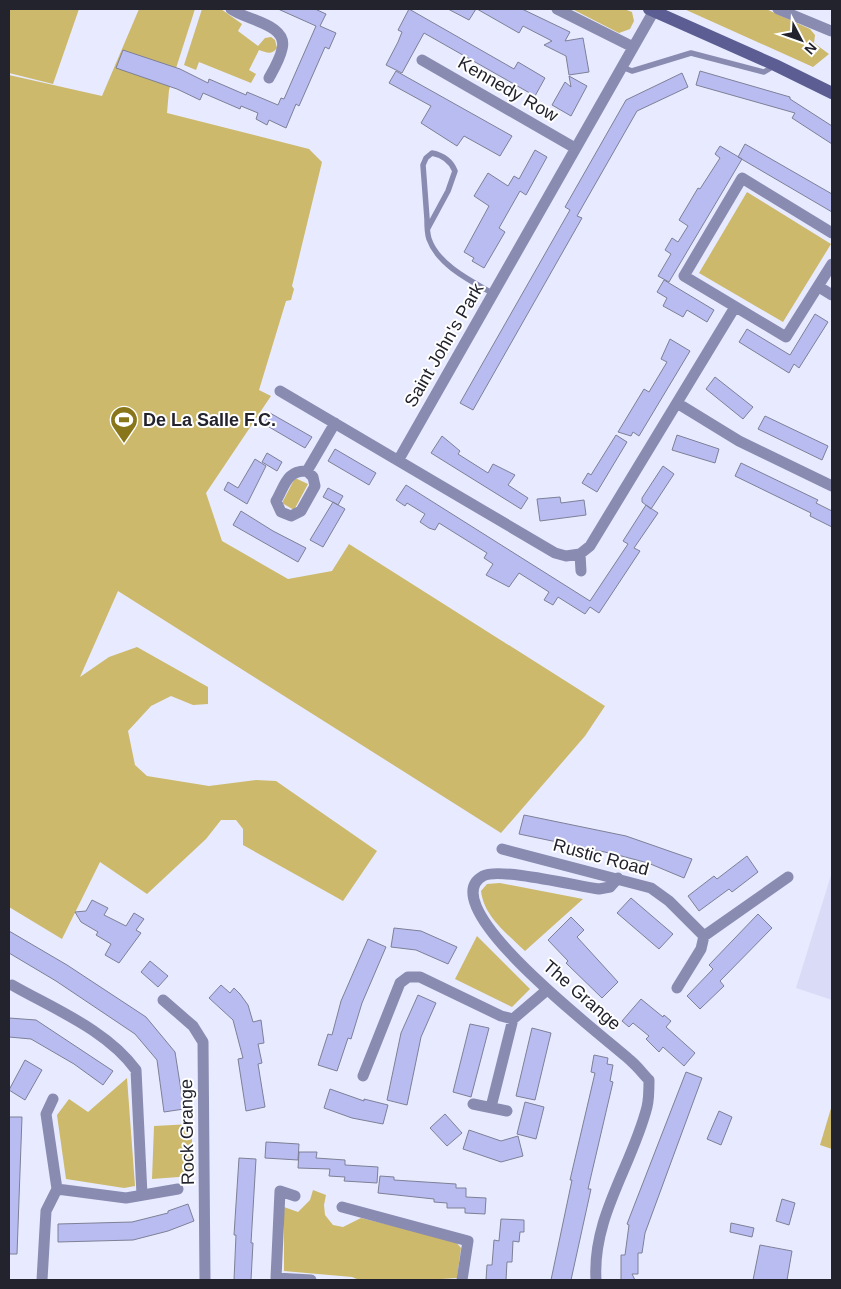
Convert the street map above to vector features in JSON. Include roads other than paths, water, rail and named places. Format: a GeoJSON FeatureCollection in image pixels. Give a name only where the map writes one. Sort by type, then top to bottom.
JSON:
{"type":"FeatureCollection","features":[{"type":"Feature","properties":{"kind":"main road"},"geometry":{"type":"LineString","coordinates":[[653,10],[776,65],[832,93]]}},
{"type":"Feature","properties":{"kind":"street"},"geometry":{"type":"LineString","coordinates":[[231,9],[276,30],[283,38],[283,48],[270,78]]}},
{"type":"Feature","properties":{"kind":"street"},"geometry":{"type":"LineString","coordinates":[[558,9],[633,47]]}},
{"type":"Feature","properties":{"kind":"street"},"geometry":{"type":"LineString","coordinates":[[778,9],[831,31]]}},
{"type":"Feature","properties":{"kind":"street","name":"Saint John's Park"},"geometry":{"type":"LineString","coordinates":[[399,459],[653,10]]}},
{"type":"Feature","properties":{"kind":"street","name":"Kennedy Row"},"geometry":{"type":"LineString","coordinates":[[422,60],[576,148]]}},
{"type":"Feature","properties":{"kind":"street"},"geometry":{"type":"LineString","coordinates":[[832,234],[742,178],[684,276],[786,337],[832,264]]}},
{"type":"Feature","properties":{"kind":"street"},"geometry":{"type":"LineString","coordinates":[[819,287],[832,295]]}},
{"type":"Feature","properties":{"kind":"street"},"geometry":{"type":"LineString","coordinates":[[280,391],[399,459],[555,553],[566,556],[580,554],[590,546],[736,307]]}},
{"type":"Feature","properties":{"kind":"street"},"geometry":{"type":"LineString","coordinates":[[677,403],[739,441],[832,486]]}},
{"type":"Feature","properties":{"kind":"street"},"geometry":{"type":"LineString","coordinates":[[307,471],[336,423]]}},
{"type":"Feature","properties":{"kind":"street"},"geometry":{"type":"LineString","coordinates":[[580,554],[581,571]]}},
{"type":"Feature","properties":{"kind":"street","name":"Rustic Road"},"geometry":{"type":"LineString","coordinates":[[502,849],[651,888],[669,901],[704,936]]}},
{"type":"Feature","properties":{"kind":"street","name":"The Grange"},"geometry":{"type":"LineString","coordinates":[[596,1280],[595,1264],[600,1230],[648,1106],[649,1080],[632,1062],[547,990],[509,954],[485,925],[473,902],[472,894],[475,885],[483,876],[502,873],[599,889],[610,887],[618,878]]}},
{"type":"Feature","properties":{"kind":"street"},"geometry":{"type":"LineString","coordinates":[[677,988],[701,949],[704,936],[788,877]]}},
{"type":"Feature","properties":{"kind":"street"},"geometry":{"type":"LineString","coordinates":[[363,1076],[400,983],[408,977],[420,977],[501,1016],[513,1019]]}},
{"type":"Feature","properties":{"kind":"street"},"geometry":{"type":"LineString","coordinates":[[12,985],[92,1030],[126,1056],[136,1070],[142,1195]]}},
{"type":"Feature","properties":{"kind":"street"},"geometry":{"type":"LineString","coordinates":[[491,1107],[513,1019],[547,990]]}},
{"type":"Feature","properties":{"kind":"street","name":"Rock Grange"},"geometry":{"type":"LineString","coordinates":[[163,1000],[194,1026],[203,1042],[205,1280]]}},
{"type":"Feature","properties":{"kind":"street"},"geometry":{"type":"LineString","coordinates":[[42,1280],[46,1211],[57,1189],[46,1114],[53,1099]]}},
{"type":"Feature","properties":{"kind":"street"},"geometry":{"type":"LineString","coordinates":[[473,1104],[507,1111]]}},
{"type":"Feature","properties":{"kind":"street"},"geometry":{"type":"LineString","coordinates":[[57,1189],[126,1198],[178,1189]]}},
{"type":"Feature","properties":{"kind":"street"},"geometry":{"type":"LineString","coordinates":[[295,1196],[280,1191],[276,1278],[311,1280]]}},
{"type":"Feature","properties":{"kind":"street"},"geometry":{"type":"LineString","coordinates":[[342,1207],[468,1241],[462,1280]]}},
{"type":"Feature","properties":{"kind":"lane"},"geometry":{"type":"LineString","coordinates":[[622,67],[632,71],[691,53],[764,72],[776,65]]}},
{"type":"Feature","properties":{"kind":"lane"},"geometry":{"type":"LineString","coordinates":[[428,228],[448,191],[455,171],[452,164],[445,158],[432,153],[426,158],[423,166],[428,228],[429,239],[438,255],[471,281],[494,294]]}},
{"type":"Feature","properties":{"kind":"place","name":"De La Salle F.C."},"geometry":{"type":"Point","coordinates":[124,444]}}]}
